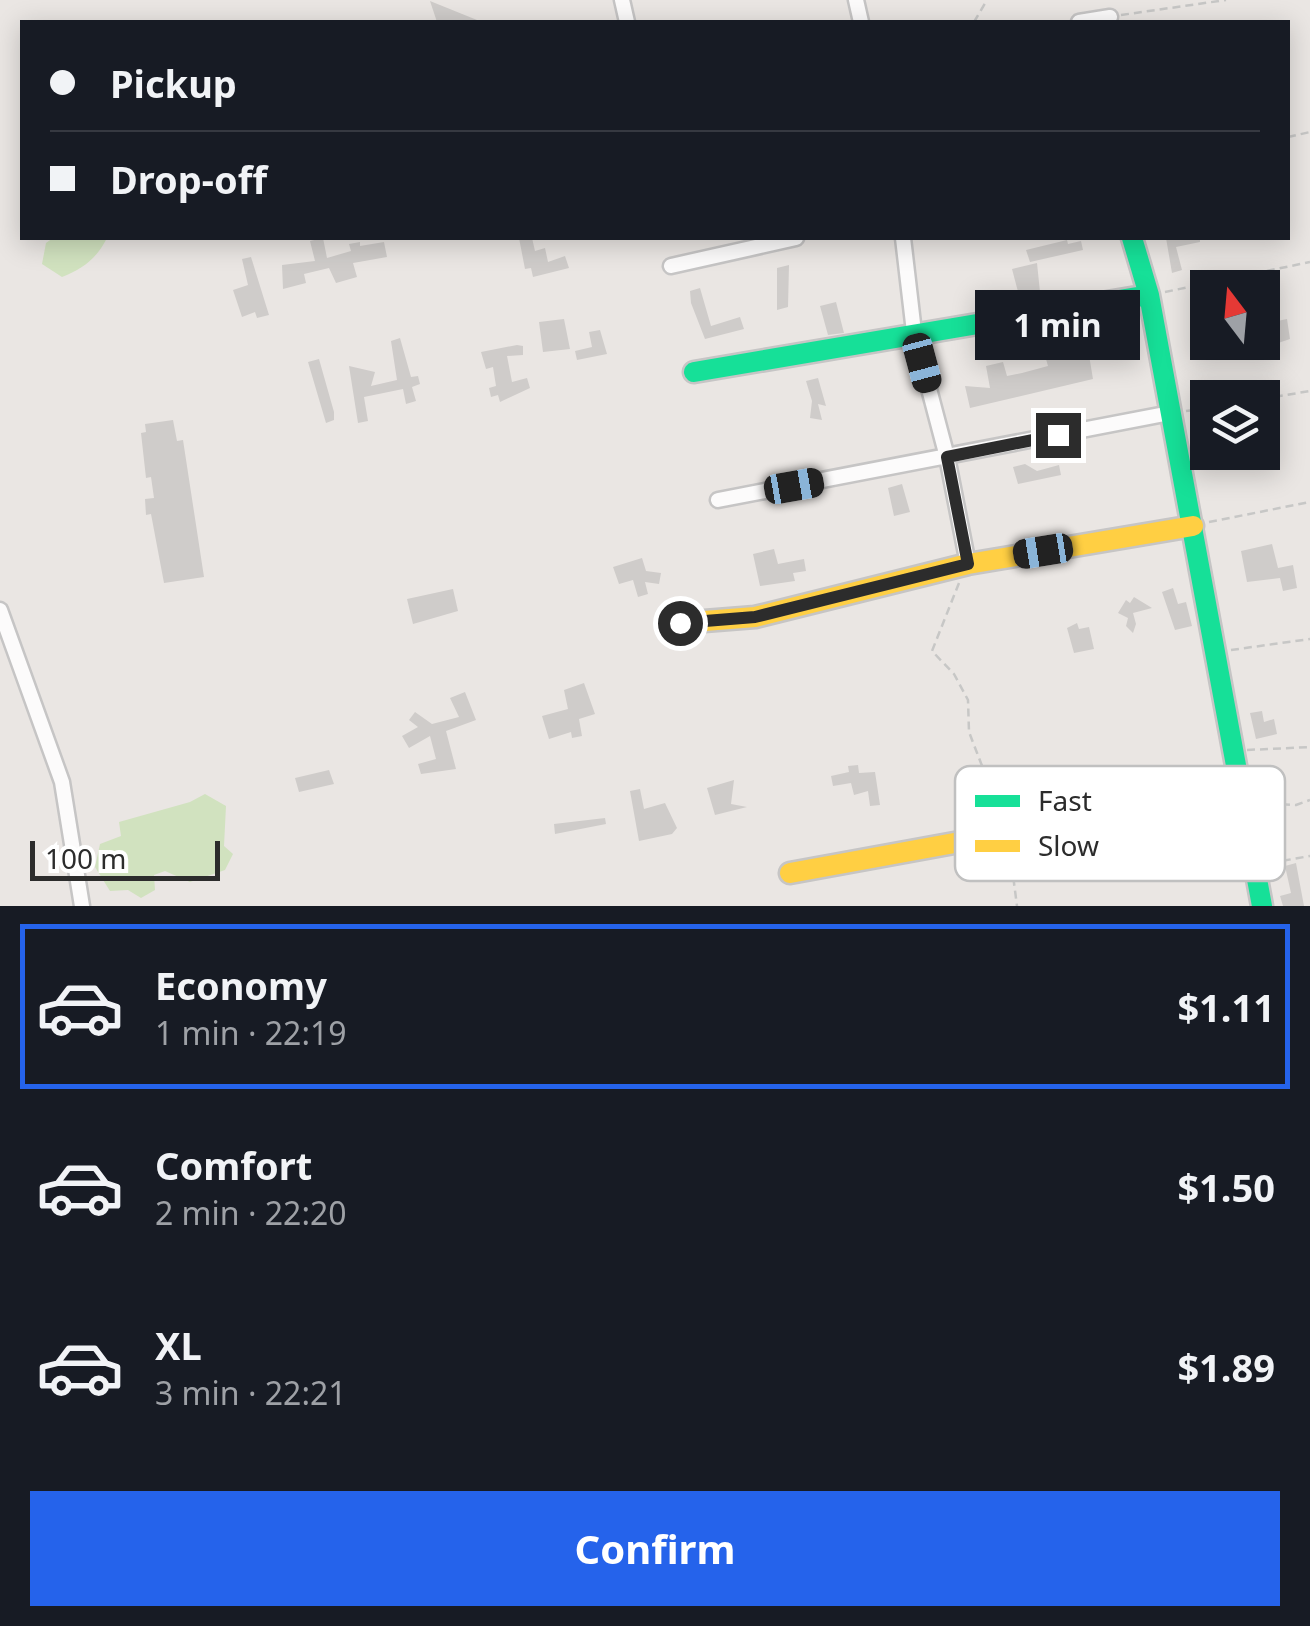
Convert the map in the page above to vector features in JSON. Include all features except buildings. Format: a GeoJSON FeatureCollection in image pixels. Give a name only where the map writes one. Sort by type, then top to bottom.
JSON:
{"type":"FeatureCollection","features":[{"type":"Feature","properties":{"kind":"street"},"geometry":{"type":"LineString","coordinates":[[1107,0],[1109,20]]}},
{"type":"Feature","properties":{"kind":"street"},"geometry":{"type":"LineString","coordinates":[[671,266],[787,240]]}},
{"type":"Feature","properties":{"kind":"street"},"geometry":{"type":"LineString","coordinates":[[903,240],[914,332],[947,457],[968,564]]}},
{"type":"Feature","properties":{"kind":"street"},"geometry":{"type":"LineString","coordinates":[[1133,240],[1149,295],[1234,766]]}},
{"type":"Feature","properties":{"kind":"street"},"geometry":{"type":"LineString","coordinates":[[694,372],[1149,295]]}},
{"type":"Feature","properties":{"kind":"street"},"geometry":{"type":"LineString","coordinates":[[718,500],[1170,414]]}},
{"type":"Feature","properties":{"kind":"street"},"geometry":{"type":"LineString","coordinates":[[680,623],[755,617],[968,564],[1193,526]]}},
{"type":"Feature","properties":{"kind":"street"},"geometry":{"type":"LineString","coordinates":[[0,610],[62,782],[82,906]]}},
{"type":"Feature","properties":{"kind":"street"},"geometry":{"type":"LineString","coordinates":[[790,873],[955,843]]}},
{"type":"Feature","properties":{"kind":"street"},"geometry":{"type":"LineString","coordinates":[[1257,881],[1262,906]]}},
{"type":"Feature","properties":{"kind":"path"},"geometry":{"type":"LineString","coordinates":[[1109,20],[1226,0]]}},
{"type":"Feature","properties":{"kind":"path"},"geometry":{"type":"LineString","coordinates":[[1149,295],[1310,262]]}},
{"type":"Feature","properties":{"kind":"path"},"geometry":{"type":"LineString","coordinates":[[1280,396],[1310,391]]}},
{"type":"Feature","properties":{"kind":"path"},"geometry":{"type":"LineString","coordinates":[[1170,414],[1190,411]]}},
{"type":"Feature","properties":{"kind":"path"},"geometry":{"type":"LineString","coordinates":[[1193,526],[1310,502]]}},
{"type":"Feature","properties":{"kind":"path"},"geometry":{"type":"LineString","coordinates":[[968,564],[932,651],[954,674],[968,700],[969,732],[983,766]]}},
{"type":"Feature","properties":{"kind":"path"},"geometry":{"type":"LineString","coordinates":[[1214,653],[1310,639]]}},
{"type":"Feature","properties":{"kind":"path"},"geometry":{"type":"LineString","coordinates":[[1231,751],[1310,747]]}},
{"type":"Feature","properties":{"kind":"path"},"geometry":{"type":"LineString","coordinates":[[1285,805],[1310,800]]}},
{"type":"Feature","properties":{"kind":"path"},"geometry":{"type":"LineString","coordinates":[[1285,860],[1310,856]]}},
{"type":"Feature","properties":{"kind":"path"},"geometry":{"type":"LineString","coordinates":[[1015,881],[1017,906]]}},
{"type":"Feature","properties":{"kind":"green space"},"geometry":{"type":"Polygon","coordinates":[[[106,240],[89,262],[62,277],[42,264],[46,243],[106,240]]]}},
{"type":"Feature","properties":{"kind":"green space"},"geometry":{"type":"Polygon","coordinates":[[[205,794],[226,806],[224,846],[233,854],[225,870],[190,882],[165,871],[154,875],[155,890],[141,898],[128,890],[110,891],[95,867],[100,844],[121,836],[119,822],[205,794]]]}},
{"type":"Feature","properties":{"kind":"traffic: fast"},"geometry":{"type":"LineString","coordinates":[[1133,240],[1149,295],[1236,766]]}},
{"type":"Feature","properties":{"kind":"traffic: fast"},"geometry":{"type":"LineString","coordinates":[[694,372],[1149,295]]}},
{"type":"Feature","properties":{"kind":"traffic: fast"},"geometry":{"type":"LineString","coordinates":[[1257,881],[1262,906]]}},
{"type":"Feature","properties":{"kind":"traffic: slow"},"geometry":{"type":"LineString","coordinates":[[679,623],[755,617],[968,564],[1193,526]]}},
{"type":"Feature","properties":{"kind":"traffic: slow"},"geometry":{"type":"LineString","coordinates":[[790,873],[955,843]]}},
{"type":"Feature","properties":{"kind":"route"},"geometry":{"type":"LineString","coordinates":[[680,623],[755,617],[968,564],[947,457],[1058,435]]}}]}
